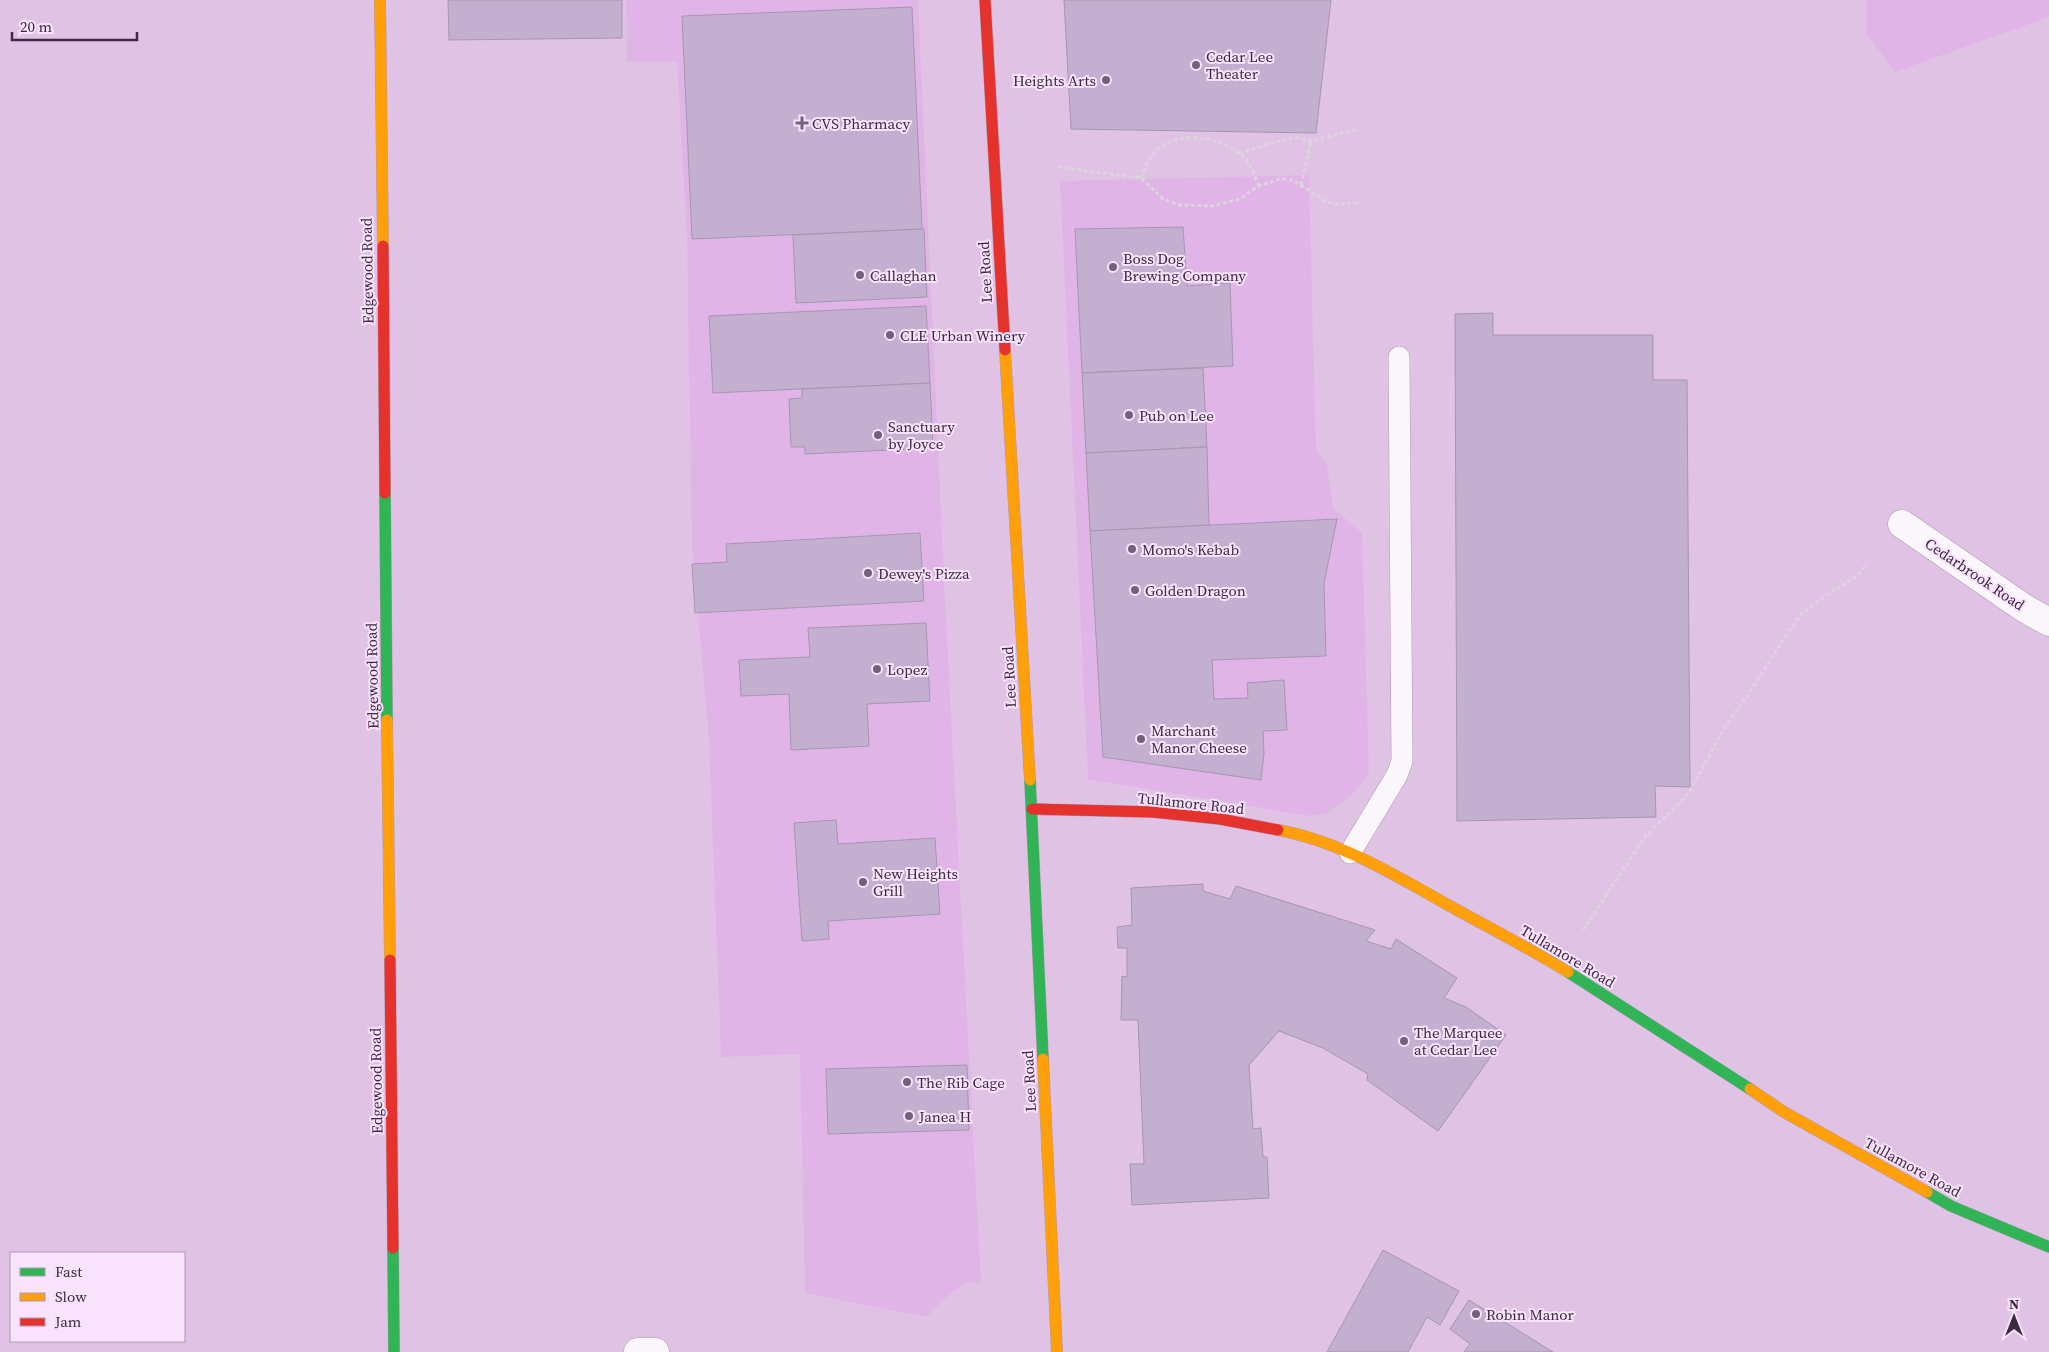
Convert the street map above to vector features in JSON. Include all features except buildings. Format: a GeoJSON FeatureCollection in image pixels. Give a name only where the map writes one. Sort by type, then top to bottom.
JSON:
{"type":"FeatureCollection","features":[{"type":"Feature","properties":{"kind":"street","name":"Edgewood Road"},"geometry":{"type":"LineString","coordinates":[[380,0],[394,1352]]}},
{"type":"Feature","properties":{"kind":"street","name":"Lee Road"},"geometry":{"type":"LineString","coordinates":[[985,0],[1032,809],[1057,1352]]}},
{"type":"Feature","properties":{"kind":"street","name":"Cedarbrook Road"},"geometry":{"type":"LineString","coordinates":[[1902,524],[2024,608],[2049,622]]}},
{"type":"Feature","properties":{"kind":"street","name":"Tullamore Road"},"geometry":{"type":"LineString","coordinates":[[1032,809],[1153,812],[1220,819],[1295,833],[1350,853],[1391,873],[1548,960],[1784,1112],[1942,1201],[2049,1247]]}},
{"type":"Feature","properties":{"kind":"street"},"geometry":{"type":"LineString","coordinates":[[638,1352],[655,1352]]}},
{"type":"Feature","properties":{"kind":"lane"},"geometry":{"type":"LineString","coordinates":[[1350,853],[1396,775],[1402,761],[1399,357]]}},
{"type":"Feature","properties":{"kind":"path"},"geometry":{"type":"LineString","coordinates":[[1240,153],[1289,138],[1312,141],[1358,129]]}},
{"type":"Feature","properties":{"kind":"path"},"geometry":{"type":"LineString","coordinates":[[1141,178],[1146,163],[1156,150],[1173,140],[1199,137],[1219,142],[1240,153],[1249,165],[1259,186]]}},
{"type":"Feature","properties":{"kind":"path"},"geometry":{"type":"LineString","coordinates":[[1301,185],[1312,141]]}},
{"type":"Feature","properties":{"kind":"path"},"geometry":{"type":"LineString","coordinates":[[1058,167],[1141,178],[1163,199],[1180,205],[1212,206],[1221,204],[1239,199],[1259,186],[1280,179],[1293,180],[1324,201],[1336,204],[1360,203]]}},
{"type":"Feature","properties":{"kind":"path"},"geometry":{"type":"LineString","coordinates":[[1583,930],[1646,837],[1689,793],[1723,730],[1788,632],[1802,614],[1817,601],[1857,576],[1867,564]]}},
{"type":"Feature","properties":{"kind":"shaded area"},"geometry":{"type":"Polygon","coordinates":[[[626,0],[918,0],[944,581],[981,1283],[966,1283],[951,1293],[926,1317],[805,1293],[800,1054],[721,1057],[709,740],[692,544],[687,239],[677,62],[627,61],[626,0]]]}},
{"type":"Feature","properties":{"kind":"shaded area"},"geometry":{"type":"Polygon","coordinates":[[[1867,0],[2049,0],[2049,17],[1895,72],[1867,34],[1867,0]]]}},
{"type":"Feature","properties":{"kind":"shaded area"},"geometry":{"type":"Polygon","coordinates":[[[1309,175],[1316,450],[1327,465],[1333,508],[1362,533],[1369,773],[1351,796],[1327,813],[1311,816],[1088,779],[1060,181],[1309,175]]]}},
{"type":"Feature","properties":{"kind":"traffic: fast"},"geometry":{"type":"LineString","coordinates":[[385,493],[387,720]]}},
{"type":"Feature","properties":{"kind":"traffic: fast"},"geometry":{"type":"LineString","coordinates":[[1030,780],[1043,1059]]}},
{"type":"Feature","properties":{"kind":"traffic: fast"},"geometry":{"type":"LineString","coordinates":[[1568,972],[1750,1089]]}},
{"type":"Feature","properties":{"kind":"traffic: fast"},"geometry":{"type":"LineString","coordinates":[[1927,1192],[1951,1206],[2049,1247]]}},
{"type":"Feature","properties":{"kind":"traffic: fast"},"geometry":{"type":"LineString","coordinates":[[393,1248],[394,1352]]}},
{"type":"Feature","properties":{"kind":"traffic: slow"},"geometry":{"type":"LineString","coordinates":[[380,0],[383,246]]}},
{"type":"Feature","properties":{"kind":"traffic: slow"},"geometry":{"type":"LineString","coordinates":[[1005,350],[1030,780]]}},
{"type":"Feature","properties":{"kind":"traffic: slow"},"geometry":{"type":"LineString","coordinates":[[387,720],[390,960]]}},
{"type":"Feature","properties":{"kind":"traffic: slow"},"geometry":{"type":"LineString","coordinates":[[1278,830],[1323,842],[1366,860],[1568,972]]}},
{"type":"Feature","properties":{"kind":"traffic: slow"},"geometry":{"type":"LineString","coordinates":[[1043,1059],[1057,1352]]}},
{"type":"Feature","properties":{"kind":"traffic: slow"},"geometry":{"type":"LineString","coordinates":[[1750,1089],[1784,1112],[1927,1192]]}},
{"type":"Feature","properties":{"kind":"traffic: jam"},"geometry":{"type":"LineString","coordinates":[[985,0],[1005,350]]}},
{"type":"Feature","properties":{"kind":"traffic: jam"},"geometry":{"type":"LineString","coordinates":[[383,246],[385,493]]}},
{"type":"Feature","properties":{"kind":"traffic: jam"},"geometry":{"type":"LineString","coordinates":[[1032,809],[1153,812],[1220,819],[1278,830]]}},
{"type":"Feature","properties":{"kind":"traffic: jam"},"geometry":{"type":"LineString","coordinates":[[390,960],[393,1248]]}},
{"type":"Feature","properties":{"kind":"place","name":"Cedar Lee Theater"},"geometry":{"type":"Point","coordinates":[1196,65]}},
{"type":"Feature","properties":{"kind":"place","name":"Heights Arts"},"geometry":{"type":"Point","coordinates":[1106,80]}},
{"type":"Feature","properties":{"kind":"place","name":"CVS Pharmacy"},"geometry":{"type":"Point","coordinates":[802,123]}},
{"type":"Feature","properties":{"kind":"place","name":"Boss Dog Brewing Company"},"geometry":{"type":"Point","coordinates":[1113,267]}},
{"type":"Feature","properties":{"kind":"place","name":"Callaghan"},"geometry":{"type":"Point","coordinates":[860,275]}},
{"type":"Feature","properties":{"kind":"place","name":"CLE Urban Winery"},"geometry":{"type":"Point","coordinates":[890,335]}},
{"type":"Feature","properties":{"kind":"place","name":"Pub on Lee"},"geometry":{"type":"Point","coordinates":[1129,415]}},
{"type":"Feature","properties":{"kind":"place","name":"Sanctuary by Joyce"},"geometry":{"type":"Point","coordinates":[878,435]}},
{"type":"Feature","properties":{"kind":"place","name":"Momo's Kebab"},"geometry":{"type":"Point","coordinates":[1132,549]}},
{"type":"Feature","properties":{"kind":"place","name":"Dewey's Pizza"},"geometry":{"type":"Point","coordinates":[868,573]}},
{"type":"Feature","properties":{"kind":"place","name":"Golden Dragon"},"geometry":{"type":"Point","coordinates":[1135,590]}},
{"type":"Feature","properties":{"kind":"place","name":"Lopez"},"geometry":{"type":"Point","coordinates":[877,669]}},
{"type":"Feature","properties":{"kind":"place","name":"Marchant Manor Cheese"},"geometry":{"type":"Point","coordinates":[1141,739]}},
{"type":"Feature","properties":{"kind":"place","name":"New Heights Grill"},"geometry":{"type":"Point","coordinates":[863,882]}},
{"type":"Feature","properties":{"kind":"place","name":"The Marquee at Cedar Lee"},"geometry":{"type":"Point","coordinates":[1404,1041]}},
{"type":"Feature","properties":{"kind":"place","name":"The Rib Cage"},"geometry":{"type":"Point","coordinates":[907,1082]}},
{"type":"Feature","properties":{"kind":"place","name":"Janea H"},"geometry":{"type":"Point","coordinates":[909,1116]}},
{"type":"Feature","properties":{"kind":"place","name":"Robin Manor"},"geometry":{"type":"Point","coordinates":[1476,1314]}}]}
